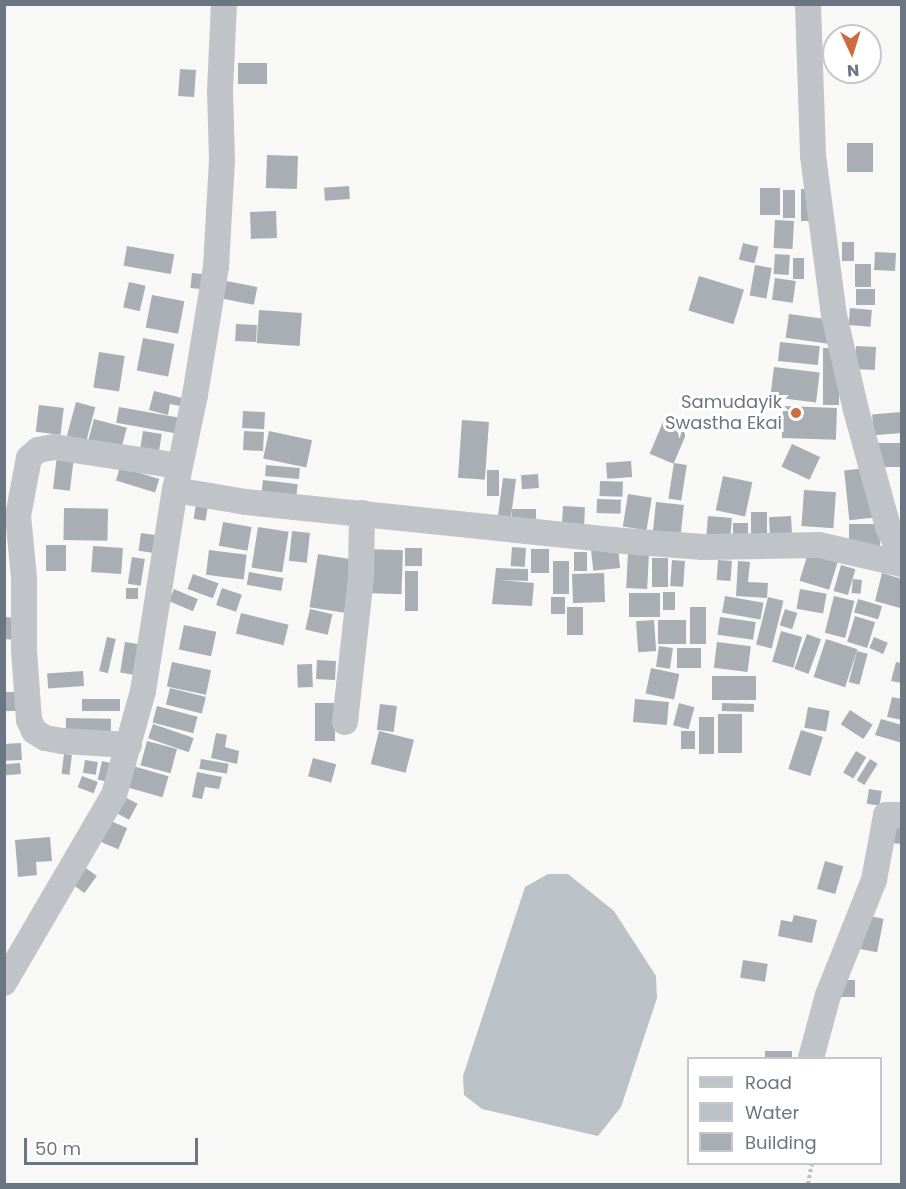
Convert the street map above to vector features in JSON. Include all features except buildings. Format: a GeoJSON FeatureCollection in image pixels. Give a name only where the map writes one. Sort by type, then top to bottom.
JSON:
{"type":"FeatureCollection","features":[{"type":"Feature","properties":{"kind":"street"},"geometry":{"type":"LineString","coordinates":[[4,983],[114,795],[143,691],[177,478],[195,395],[216,267],[222,161],[220,91],[224,4]]}},
{"type":"Feature","properties":{"kind":"street"},"geometry":{"type":"LineString","coordinates":[[808,4],[813,156],[834,315],[879,495],[888,526],[902,557]]}},
{"type":"Feature","properties":{"kind":"street"},"geometry":{"type":"LineString","coordinates":[[129,745],[45,738],[34,731],[29,720],[24,651],[24,578],[18,516],[29,458],[38,450],[54,447],[177,478],[246,502],[691,546],[819,545],[902,564]]}},
{"type":"Feature","properties":{"kind":"street"},"geometry":{"type":"LineString","coordinates":[[345,722],[361,578],[362,513]]}},
{"type":"Feature","properties":{"kind":"street"},"geometry":{"type":"LineString","coordinates":[[812,1057],[828,995],[874,880],[886,815],[902,815]]}},
{"type":"Feature","properties":{"kind":"path"},"geometry":{"type":"LineString","coordinates":[[808,1185],[812,1165]]}},
{"type":"Feature","properties":{"kind":"water"},"geometry":{"type":"Polygon","coordinates":[[[548,874],[568,874],[614,911],[656,976],[657,998],[621,1107],[598,1136],[482,1109],[464,1095],[463,1076],[525,887],[548,874]]]}},
{"type":"Feature","properties":{"kind":"place","name":"Samudayik Swastha Ekai"},"geometry":{"type":"Point","coordinates":[796,413]}}]}
